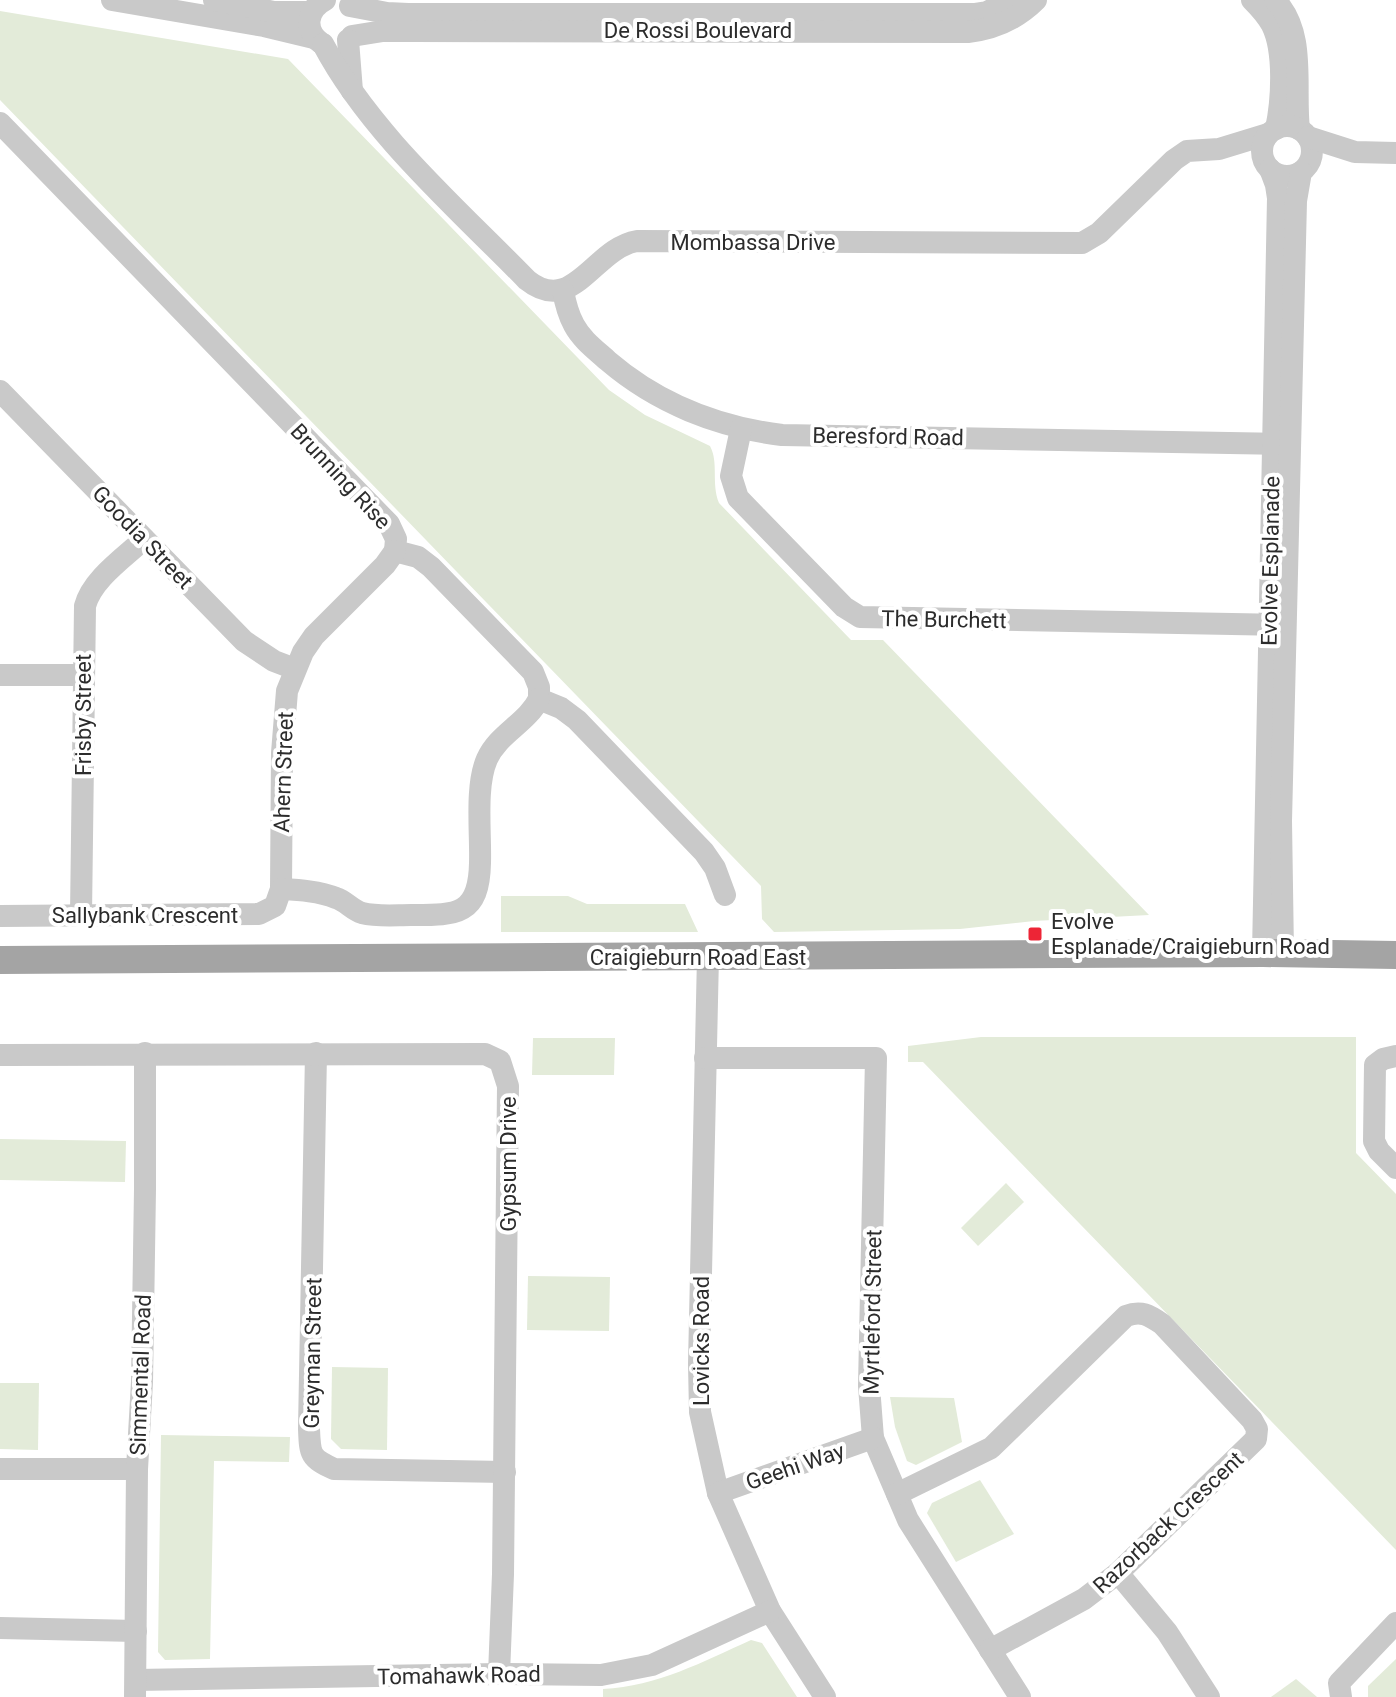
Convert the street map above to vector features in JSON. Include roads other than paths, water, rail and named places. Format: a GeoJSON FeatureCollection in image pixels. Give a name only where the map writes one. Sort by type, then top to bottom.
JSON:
{"type":"FeatureCollection","features":[{"type":"Feature","properties":{"kind":"main road","name":"Craigieburn Road East"},"geometry":{"type":"LineString","coordinates":[[0,960],[1273,953],[1396,955]]}},
{"type":"Feature","properties":{"kind":"street"},"geometry":{"type":"LineString","coordinates":[[112,0],[264,26],[336,46],[350,38]]}},
{"type":"Feature","properties":{"kind":"street","name":"De Rossi Boulevard"},"geometry":{"type":"LineString","coordinates":[[214,0],[274,12],[332,3],[408,14],[764,7],[974,14],[987,12],[1010,0]]}},
{"type":"Feature","properties":{"kind":"street","name":"De Rossi Boulevard"},"geometry":{"type":"LineString","coordinates":[[350,38],[383,31],[968,32],[1004,23],[1036,0]]}},
{"type":"Feature","properties":{"kind":"street"},"geometry":{"type":"LineString","coordinates":[[1252,0],[1272,23],[1279,44],[1280,96],[1272,132],[1262,148],[1267,166],[1285,176],[1355,152]]}},
{"type":"Feature","properties":{"kind":"street"},"geometry":{"type":"LineString","coordinates":[[1282,2],[1296,41],[1296,102],[1304,133],[1313,152],[1304,170]]}},
{"type":"Feature","properties":{"kind":"street"},"geometry":{"type":"LineString","coordinates":[[352,93],[350,38],[356,21],[332,3],[309,26],[339,75],[352,93],[373,122],[527,280],[542,289],[563,290]]}},
{"type":"Feature","properties":{"kind":"street","name":"Brunning Rise"},"geometry":{"type":"LineString","coordinates":[[0,123],[389,524],[396,539],[395,551],[418,557],[431,567],[533,672],[538,680],[539,699]]}},
{"type":"Feature","properties":{"kind":"street"},"geometry":{"type":"LineString","coordinates":[[1272,132],[1283,126],[1355,152],[1396,153]]}},
{"type":"Feature","properties":{"kind":"street","name":"Mombassa Drive"},"geometry":{"type":"LineString","coordinates":[[563,290],[575,285],[621,244],[637,241],[1082,243],[1099,233],[1181,155],[1192,150],[1219,149],[1272,132]]}},
{"type":"Feature","properties":{"kind":"street","name":"Mombassa Drive"},"geometry":{"type":"LineString","coordinates":[[1219,149],[1267,166]]}},
{"type":"Feature","properties":{"kind":"street","name":"Evolve Esplanade"},"geometry":{"type":"LineString","coordinates":[[1267,166],[1278,198],[1281,444],[1273,953]]}},
{"type":"Feature","properties":{"kind":"street","name":"Evolve Esplanade"},"geometry":{"type":"LineString","coordinates":[[1281,444],[1296,201],[1304,170]]}},
{"type":"Feature","properties":{"kind":"street","name":"Beresford Road"},"geometry":{"type":"LineString","coordinates":[[563,290],[575,328],[638,384],[676,405],[741,429],[809,436],[1281,444]]}},
{"type":"Feature","properties":{"kind":"street","name":"Goodia Street"},"geometry":{"type":"LineString","coordinates":[[0,391],[244,641],[274,661],[295,669]]}},
{"type":"Feature","properties":{"kind":"street","name":"The Burchett"},"geometry":{"type":"LineString","coordinates":[[741,429],[731,476],[738,498],[844,607],[860,617],[1278,625]]}},
{"type":"Feature","properties":{"kind":"street","name":"Frisby Street"},"geometry":{"type":"LineString","coordinates":[[81,915],[83,617],[88,595],[144,539]]}},
{"type":"Feature","properties":{"kind":"street","name":"Ahern Street"},"geometry":{"type":"LineString","coordinates":[[281,889],[283,724],[287,691],[295,669],[314,636],[385,565],[395,551]]}},
{"type":"Feature","properties":{"kind":"street"},"geometry":{"type":"LineString","coordinates":[[0,675],[83,675]]}},
{"type":"Feature","properties":{"kind":"street"},"geometry":{"type":"LineString","coordinates":[[281,889],[333,896],[366,914],[445,915],[461,911],[475,898],[480,880],[481,783],[487,757],[539,699],[561,708],[577,720],[693,841],[715,868],[725,895]]}},
{"type":"Feature","properties":{"kind":"street","name":"Sallybank Crescent"},"geometry":{"type":"LineString","coordinates":[[0,916],[259,914],[275,906],[281,889]]}},
{"type":"Feature","properties":{"kind":"street","name":"Lovicks Road"},"geometry":{"type":"LineString","coordinates":[[708,956],[700,1412],[718,1493],[770,1611],[825,1697]]}},
{"type":"Feature","properties":{"kind":"street","name":"Simmental Road"},"geometry":{"type":"LineString","coordinates":[[135,1689],[145,1053]]}},
{"type":"Feature","properties":{"kind":"street","name":"Greyman Street"},"geometry":{"type":"LineString","coordinates":[[316,1053],[309,1429],[313,1457],[334,1469],[505,1472]]}},
{"type":"Feature","properties":{"kind":"street","name":"Gypsum Drive"},"geometry":{"type":"LineString","coordinates":[[0,1055],[485,1054],[500,1061],[508,1086],[505,1472],[499,1674]]}},
{"type":"Feature","properties":{"kind":"street"},"geometry":{"type":"LineString","coordinates":[[1396,1056],[1375,1065],[1374,1126],[1374,1141],[1379,1151],[1396,1168]]}},
{"type":"Feature","properties":{"kind":"street","name":"Myrtleford Street"},"geometry":{"type":"LineString","coordinates":[[705,1058],[876,1058],[869,1386],[873,1438],[908,1520],[1020,1697]]}},
{"type":"Feature","properties":{"kind":"street","name":"Razorback Crescent"},"geometry":{"type":"LineString","coordinates":[[897,1494],[991,1448],[1126,1316],[1137,1311],[1162,1324],[1252,1420],[1257,1429],[1256,1439],[1118,1573],[1084,1599],[990,1650]]}},
{"type":"Feature","properties":{"kind":"street","name":"Geehi Way"},"geometry":{"type":"LineString","coordinates":[[718,1493],[873,1438]]}},
{"type":"Feature","properties":{"kind":"street"},"geometry":{"type":"LineString","coordinates":[[0,1469],[137,1469]]}},
{"type":"Feature","properties":{"kind":"street"},"geometry":{"type":"LineString","coordinates":[[1118,1573],[1167,1632],[1209,1697]]}},
{"type":"Feature","properties":{"kind":"street","name":"Tomahawk Road"},"geometry":{"type":"LineString","coordinates":[[135,1689],[499,1674],[601,1675],[652,1665],[770,1611]]}},
{"type":"Feature","properties":{"kind":"street"},"geometry":{"type":"LineString","coordinates":[[1341,1697],[1339,1683],[1396,1623]]}},
{"type":"Feature","properties":{"kind":"street"},"geometry":{"type":"LineString","coordinates":[[0,1628],[136,1631]]}},
{"type":"Feature","properties":{"kind":"place","name":"Evolve Esplanade/Craigieburn Road"},"geometry":{"type":"Point","coordinates":[1035,934]}}]}
